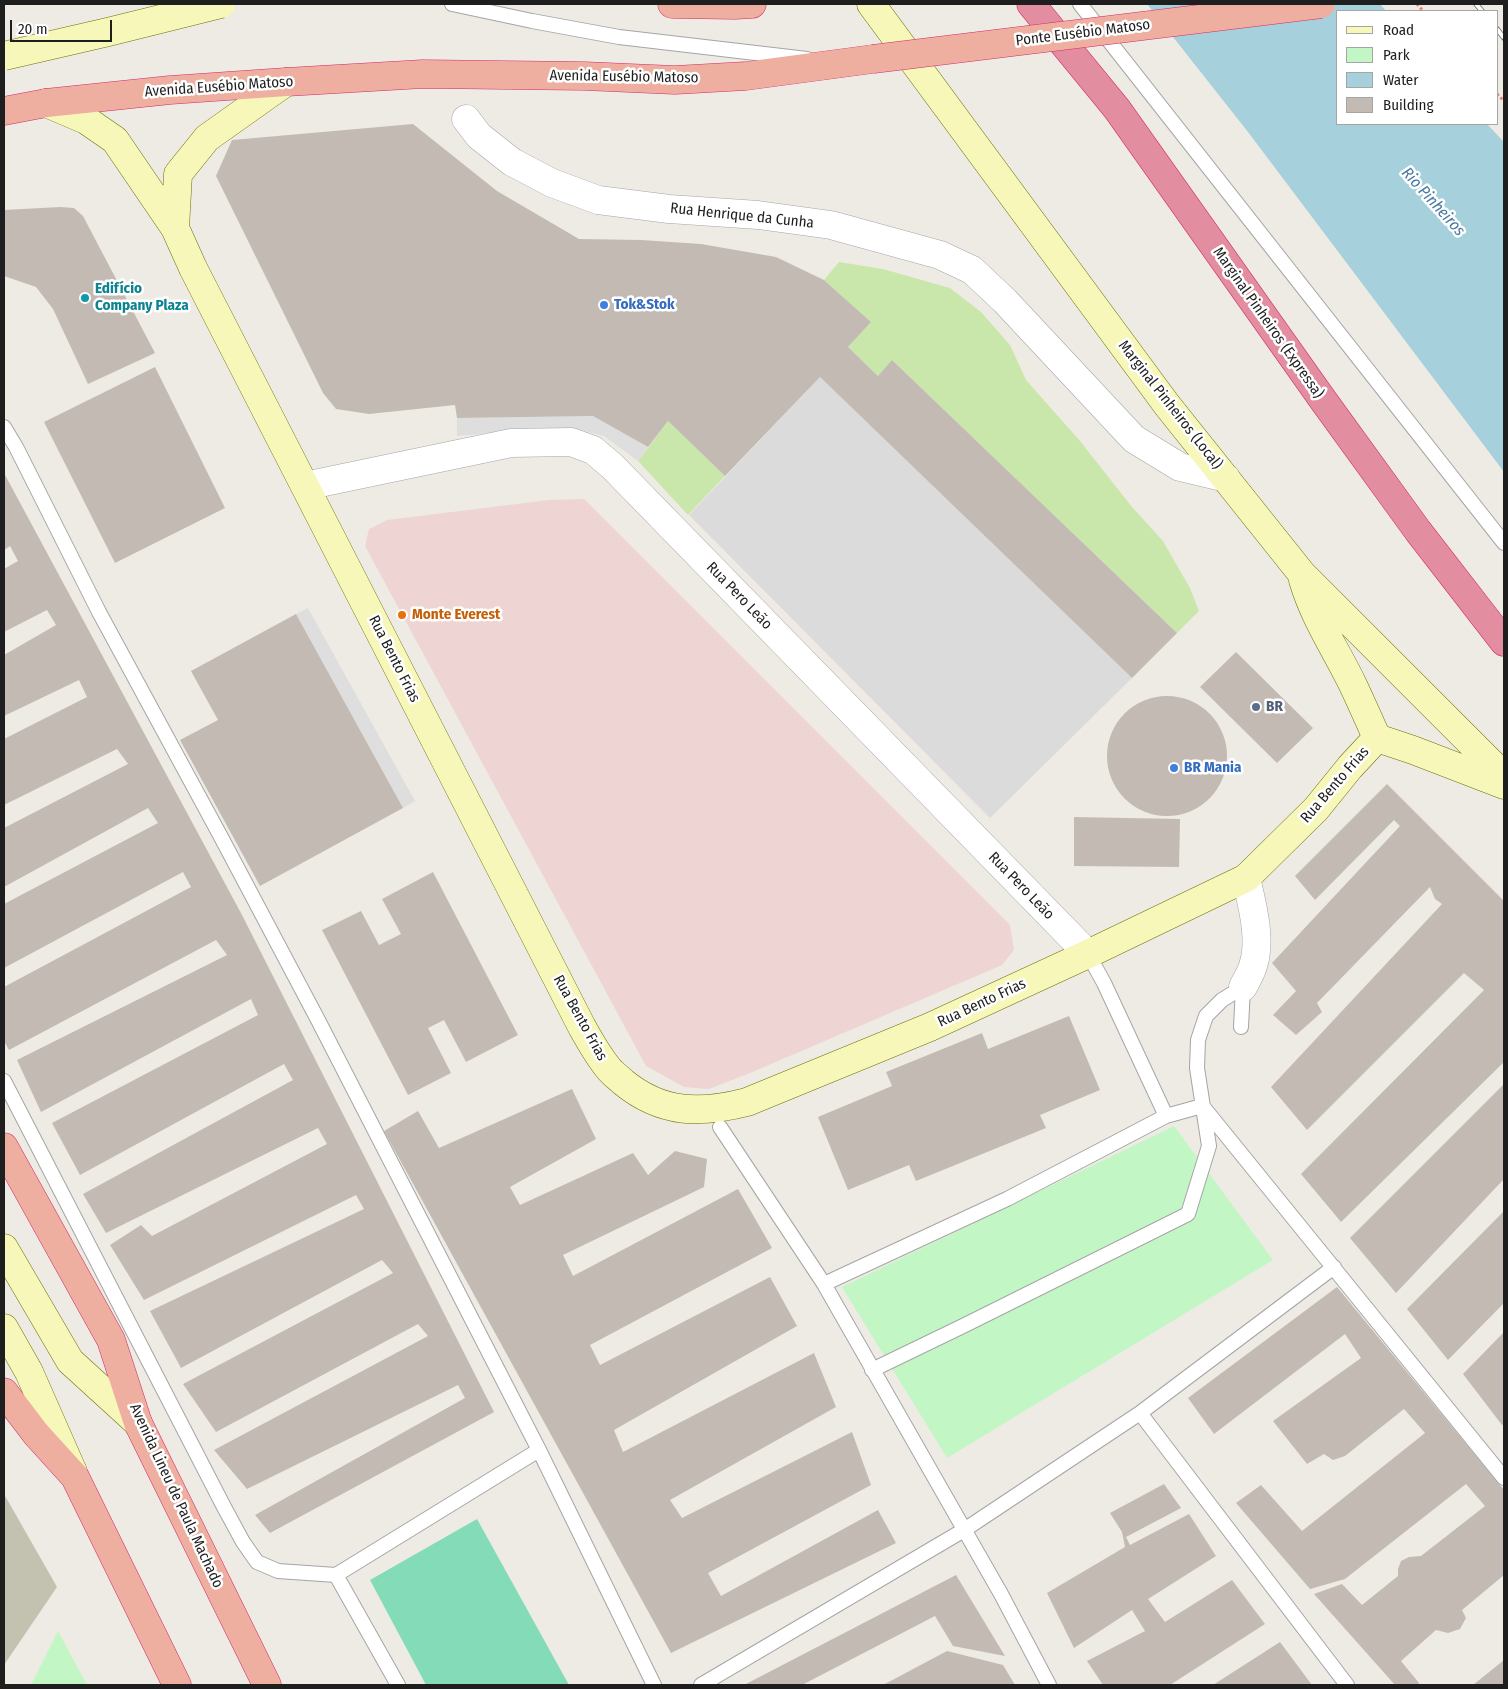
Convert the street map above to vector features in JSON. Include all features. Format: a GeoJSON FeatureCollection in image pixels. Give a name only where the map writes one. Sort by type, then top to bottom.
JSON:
{"type":"FeatureCollection","features":[{"type":"Feature","properties":{"kind":"highway"},"geometry":{"type":"LineString","coordinates":[[672,4],[752,4]]}},
{"type":"Feature","properties":{"kind":"highway","name":"Marginal Pinheiros (Expressa)"},"geometry":{"type":"LineString","coordinates":[[1031,4],[1117,109],[1322,400],[1407,516],[1504,642]]}},
{"type":"Feature","properties":{"kind":"highway","name":"Ponte Eusébio Matoso"},"geometry":{"type":"LineString","coordinates":[[846,63],[1321,4]]}},
{"type":"Feature","properties":{"kind":"highway","name":"Avenida Eusébio Matoso"},"geometry":{"type":"LineString","coordinates":[[4,111],[46,103],[170,90],[423,74],[584,76],[675,80],[746,76],[846,63]]}},
{"type":"Feature","properties":{"kind":"highway","name":"Avenida Lineu de Paula Machado"},"geometry":{"type":"LineString","coordinates":[[4,1148],[111,1340],[138,1423],[267,1685]]}},
{"type":"Feature","properties":{"kind":"highway"},"geometry":{"type":"LineString","coordinates":[[4,1392],[36,1434],[75,1477],[177,1685]]}},
{"type":"Feature","properties":{"kind":"main road"},"geometry":{"type":"LineString","coordinates":[[4,56],[221,4]]}},
{"type":"Feature","properties":{"kind":"main road","name":"Marginal Pinheiros (Local)"},"geometry":{"type":"LineString","coordinates":[[871,4],[1167,405],[1302,574],[1504,776]]}},
{"type":"Feature","properties":{"kind":"main road","name":"Rua Bento Frias"},"geometry":{"type":"LineString","coordinates":[[174,228],[178,174],[206,138],[286,82]]}},
{"type":"Feature","properties":{"kind":"main road","name":"Rua Bento Frias"},"geometry":{"type":"LineString","coordinates":[[46,103],[86,120],[115,140],[174,228],[582,1027],[609,1070],[634,1091],[660,1104],[691,1110],[722,1108],[747,1102],[930,1027],[1246,878],[1316,809],[1376,738]]}},
{"type":"Feature","properties":{"kind":"main road"},"geometry":{"type":"LineString","coordinates":[[1302,574],[1310,603],[1352,684],[1376,738],[1413,750],[1504,786]]}},
{"type":"Feature","properties":{"kind":"main road"},"geometry":{"type":"LineString","coordinates":[[4,1248],[70,1361],[138,1423]]}},
{"type":"Feature","properties":{"kind":"main road"},"geometry":{"type":"LineString","coordinates":[[4,1328],[29,1372],[75,1477]]}},
{"type":"Feature","properties":{"kind":"street","name":"Rua Henrique da Cunha"},"geometry":{"type":"LineString","coordinates":[[466,118],[479,136],[512,162],[552,183],[598,200],[669,209],[758,215],[831,226],[940,254],[972,270],[1005,301],[1134,439],[1180,467],[1226,478]]}},
{"type":"Feature","properties":{"kind":"street","name":"Rua Pero Leão"},"geometry":{"type":"LineString","coordinates":[[305,486],[511,443],[571,442],[593,450],[612,466],[1088,954]]}},
{"type":"Feature","properties":{"kind":"street"},"geometry":{"type":"LineString","coordinates":[[1243,987],[1253,966],[1256,946],[1254,912],[1246,878]]}},
{"type":"Feature","properties":{"kind":"lane"},"geometry":{"type":"LineString","coordinates":[[452,4],[619,37],[846,63]]}},
{"type":"Feature","properties":{"kind":"lane"},"geometry":{"type":"LineString","coordinates":[[1080,4],[1504,543]]}},
{"type":"Feature","properties":{"kind":"lane"},"geometry":{"type":"LineString","coordinates":[[4,427],[16,447],[98,612],[221,836],[318,1020],[539,1450],[654,1685]]}},
{"type":"Feature","properties":{"kind":"lane"},"geometry":{"type":"LineString","coordinates":[[1088,954],[1104,983],[1166,1116]]}},
{"type":"Feature","properties":{"kind":"lane"},"geometry":{"type":"LineString","coordinates":[[1241,1027],[1243,987]]}},
{"type":"Feature","properties":{"kind":"lane"},"geometry":{"type":"LineString","coordinates":[[872,1370],[1188,1214],[1209,1146],[1197,1068],[1198,1040],[1206,1016],[1222,1000],[1243,987]]}},
{"type":"Feature","properties":{"kind":"lane"},"geometry":{"type":"LineString","coordinates":[[4,1081],[243,1542],[257,1562],[278,1570],[336,1575],[539,1450]]}},
{"type":"Feature","properties":{"kind":"lane"},"geometry":{"type":"LineString","coordinates":[[824,1284],[1007,1199],[1166,1116],[1202,1106]]}},
{"type":"Feature","properties":{"kind":"lane"},"geometry":{"type":"LineString","coordinates":[[1202,1106],[1504,1478]]}},
{"type":"Feature","properties":{"kind":"lane"},"geometry":{"type":"LineString","coordinates":[[720,1127],[824,1284],[1050,1685]]}},
{"type":"Feature","properties":{"kind":"lane"},"geometry":{"type":"LineString","coordinates":[[701,1685],[964,1530],[1140,1413],[1334,1267]]}},
{"type":"Feature","properties":{"kind":"lane"},"geometry":{"type":"LineString","coordinates":[[1140,1413],[1347,1685]]}},
{"type":"Feature","properties":{"kind":"lane"},"geometry":{"type":"LineString","coordinates":[[336,1575],[398,1685]]}},
{"type":"Feature","properties":{"kind":"shaded area"},"geometry":{"type":"Polygon","coordinates":[[[820,377],[1132,678],[990,818],[689,515],[820,377]]]}},
{"type":"Feature","properties":{"kind":"shaded area"},"geometry":{"type":"Polygon","coordinates":[[[593,416],[648,447],[638,461],[604,436],[572,428],[520,430],[457,436],[457,418],[593,416]]]}},
{"type":"Feature","properties":{"kind":"shaded area"},"geometry":{"type":"Polygon","coordinates":[[[584,499],[1010,925],[1014,950],[1002,965],[709,1089],[684,1087],[646,1066],[365,546],[369,529],[387,520],[549,500],[584,499]]]}},
{"type":"Feature","properties":{"kind":"shaded area"},"geometry":{"type":"Polygon","coordinates":[[[308,608],[415,801],[403,808],[296,614],[308,608]]]}},
{"type":"Feature","properties":{"kind":"shaded area"},"geometry":{"type":"Polygon","coordinates":[[[4,1494],[57,1587],[4,1665],[4,1494]]]}},
{"type":"Feature","properties":{"kind":"green space"},"geometry":{"type":"Polygon","coordinates":[[[839,262],[883,269],[950,288],[981,312],[1010,345],[1026,380],[1080,441],[1132,507],[1163,541],[1190,588],[1199,611],[1177,633],[893,361],[878,376],[848,347],[871,322],[824,280],[839,262]]]}},
{"type":"Feature","properties":{"kind":"green space"},"geometry":{"type":"Polygon","coordinates":[[[668,421],[725,476],[688,515],[638,461],[668,421]]]}},
{"type":"Feature","properties":{"kind":"green space"},"geometry":{"type":"Polygon","coordinates":[[[1174,1126],[1273,1260],[947,1458],[842,1287],[1174,1126]]]}},
{"type":"Feature","properties":{"kind":"green space"},"geometry":{"type":"Polygon","coordinates":[[[477,1519],[569,1685],[426,1685],[370,1580],[477,1519]]]}},
{"type":"Feature","properties":{"kind":"green space"},"geometry":{"type":"Polygon","coordinates":[[[58,1631],[87,1685],[31,1685],[58,1631]]]}},
{"type":"Feature","properties":{"kind":"water","name":"Rio Pinheiros"},"geometry":{"type":"Polygon","coordinates":[[[1147,4],[1380,4],[1385,10],[1336,10],[1336,125],[1488,125],[1504,142],[1504,472],[1248,132],[1147,4]]]}},
{"type":"Feature","properties":{"kind":"building"},"geometry":{"type":"Polygon","coordinates":[[[413,124],[497,191],[579,239],[641,240],[701,244],[776,257],[824,280],[871,322],[848,347],[878,376],[892,360],[1177,633],[1132,678],[820,377],[725,476],[668,421],[648,447],[593,416],[457,418],[455,405],[369,414],[336,409],[323,393],[216,176],[232,140],[413,124]]]}},
{"type":"Feature","properties":{"kind":"building","name":"Edifício Company Plaza"},"geometry":{"type":"Polygon","coordinates":[[[74,208],[83,216],[155,353],[88,384],[53,309],[36,287],[4,276],[4,210],[74,208]]]}},
{"type":"Feature","properties":{"kind":"building"},"geometry":{"type":"Polygon","coordinates":[[[155,367],[225,508],[115,563],[44,422],[155,367]]]}},
{"type":"Feature","properties":{"kind":"building"},"geometry":{"type":"Polygon","coordinates":[[[4,473],[242,915],[494,1412],[270,1533],[255,1515],[465,1398],[458,1385],[247,1489],[214,1450],[428,1336],[418,1324],[216,1432],[183,1384],[393,1273],[382,1260],[181,1368],[150,1311],[364,1209],[356,1195],[144,1300],[110,1245],[141,1225],[152,1236],[327,1144],[318,1128],[106,1233],[83,1194],[293,1080],[284,1064],[80,1175],[52,1123],[258,1015],[251,999],[41,1112],[17,1060],[227,955],[216,940],[9,1050],[4,1041],[4,987],[191,887],[183,872],[4,968],[4,904],[158,823],[148,808],[4,887],[4,828],[128,764],[117,749],[4,805],[4,739],[87,697],[79,680],[4,716],[4,655],[56,625],[47,610],[4,632],[4,569],[18,561],[10,546],[4,550],[4,473]]]}},
{"type":"Feature","properties":{"kind":"building"},"geometry":{"type":"Polygon","coordinates":[[[296,614],[403,808],[260,886],[180,740],[218,720],[191,671],[296,614]]]}},
{"type":"Feature","properties":{"kind":"building","name":"BR"},"geometry":{"type":"Polygon","coordinates":[[[1236,652],[1313,728],[1277,763],[1200,687],[1236,652]]]}},
{"type":"Feature","properties":{"kind":"building"},"geometry":{"type":"Polygon","coordinates":[[[1167,696],[1179,697],[1190,701],[1200,706],[1209,714],[1217,723],[1222,733],[1226,744],[1226,768],[1222,779],[1217,789],[1209,798],[1200,806],[1190,811],[1179,815],[1167,816],[1155,815],[1144,811],[1134,806],[1125,798],[1117,789],[1112,779],[1108,768],[1107,756],[1108,744],[1112,733],[1117,723],[1125,714],[1134,706],[1144,701],[1155,697],[1167,696]]]}},
{"type":"Feature","properties":{"kind":"building"},"geometry":{"type":"Polygon","coordinates":[[[1387,784],[1504,901],[1504,1062],[1341,1222],[1301,1174],[1484,990],[1464,973],[1307,1130],[1271,1087],[1442,904],[1435,899],[1430,887],[1317,1003],[1322,1012],[1296,1035],[1273,1015],[1296,991],[1272,963],[1400,826],[1394,820],[1315,900],[1295,876],[1387,784]]]}},
{"type":"Feature","properties":{"kind":"building"},"geometry":{"type":"Polygon","coordinates":[[[1074,817],[1180,819],[1179,867],[1074,866],[1074,817]]]}},
{"type":"Feature","properties":{"kind":"building"},"geometry":{"type":"Polygon","coordinates":[[[433,872],[518,1035],[466,1062],[444,1020],[428,1028],[451,1073],[408,1095],[322,930],[361,911],[379,945],[401,934],[382,899],[433,872]]]}},
{"type":"Feature","properties":{"kind":"building"},"geometry":{"type":"Polygon","coordinates":[[[1069,1016],[1100,1090],[1040,1115],[1046,1128],[916,1181],[909,1165],[848,1190],[818,1117],[892,1086],[886,1072],[982,1033],[988,1049],[1069,1016]]]}},
{"type":"Feature","properties":{"kind":"building"},"geometry":{"type":"Polygon","coordinates":[[[1504,1084],[1504,1179],[1396,1293],[1350,1238],[1504,1084]]]}},
{"type":"Feature","properties":{"kind":"building"},"geometry":{"type":"Polygon","coordinates":[[[572,1089],[596,1139],[510,1187],[520,1205],[633,1153],[648,1175],[675,1151],[707,1159],[704,1187],[563,1255],[573,1276],[738,1189],[772,1248],[590,1345],[600,1365],[770,1277],[797,1326],[614,1430],[623,1452],[814,1353],[836,1407],[670,1500],[682,1518],[852,1432],[871,1485],[708,1573],[721,1596],[878,1510],[896,1543],[671,1653],[384,1131],[418,1111],[439,1148],[572,1089]]]}},
{"type":"Feature","properties":{"kind":"building"},"geometry":{"type":"Polygon","coordinates":[[[1504,1211],[1504,1303],[1448,1360],[1407,1309],[1504,1211]]]}},
{"type":"Feature","properties":{"kind":"building"},"geometry":{"type":"Polygon","coordinates":[[[1337,1287],[1504,1490],[1504,1575],[1462,1610],[1466,1618],[1460,1629],[1448,1633],[1436,1630],[1401,1661],[1419,1683],[1418,1685],[1395,1685],[1314,1594],[1342,1584],[1362,1605],[1398,1576],[1401,1561],[1409,1557],[1421,1556],[1485,1506],[1466,1484],[1345,1579],[1310,1589],[1236,1503],[1261,1485],[1302,1531],[1425,1433],[1404,1409],[1345,1456],[1333,1460],[1324,1454],[1307,1464],[1273,1421],[1361,1358],[1345,1334],[1214,1434],[1188,1398],[1337,1287]]]}},
{"type":"Feature","properties":{"kind":"building"},"geometry":{"type":"Polygon","coordinates":[[[1504,1332],[1504,1424],[1502,1425],[1463,1374],[1504,1332]]]}},
{"type":"Feature","properties":{"kind":"building"},"geometry":{"type":"Polygon","coordinates":[[[1164,1484],[1181,1508],[1126,1537],[1130,1545],[1189,1514],[1216,1556],[1148,1599],[1165,1622],[1232,1580],[1265,1624],[1170,1685],[1103,1685],[1087,1661],[1145,1631],[1132,1610],[1074,1648],[1047,1593],[1125,1547],[1122,1532],[1110,1513],[1164,1484]]]}},
{"type":"Feature","properties":{"kind":"building"},"geometry":{"type":"Polygon","coordinates":[[[956,1575],[1005,1656],[953,1646],[935,1616],[802,1685],[744,1685],[956,1575]]]}},
{"type":"Feature","properties":{"kind":"building"},"geometry":{"type":"Polygon","coordinates":[[[1280,1642],[1312,1685],[1213,1685],[1280,1642]]]}},
{"type":"Feature","properties":{"kind":"building"},"geometry":{"type":"Polygon","coordinates":[[[947,1651],[1003,1665],[1015,1685],[883,1685],[947,1651]]]}},
{"type":"Feature","properties":{"kind":"building"},"geometry":{"type":"Polygon","coordinates":[[[1504,1660],[1504,1685],[1473,1685],[1504,1660]]]}},
{"type":"Feature","properties":{"kind":"railway"},"geometry":{"type":"LineString","coordinates":[[1476,4],[1481,10]]}},
{"type":"Feature","properties":{"kind":"railway"},"geometry":{"type":"LineString","coordinates":[[1498,30],[1504,38]]}},
{"type":"Feature","properties":{"kind":"place","name":"Edifício Company Plaza"},"geometry":{"type":"Point","coordinates":[85,298]}},
{"type":"Feature","properties":{"kind":"place","name":"Tok&Stok"},"geometry":{"type":"Point","coordinates":[604,305]}},
{"type":"Feature","properties":{"kind":"place","name":"Monte Everest"},"geometry":{"type":"Point","coordinates":[402,615]}},
{"type":"Feature","properties":{"kind":"place","name":"BR"},"geometry":{"type":"Point","coordinates":[1256,707]}},
{"type":"Feature","properties":{"kind":"place","name":"BR Mania"},"geometry":{"type":"Point","coordinates":[1174,768]}}]}
